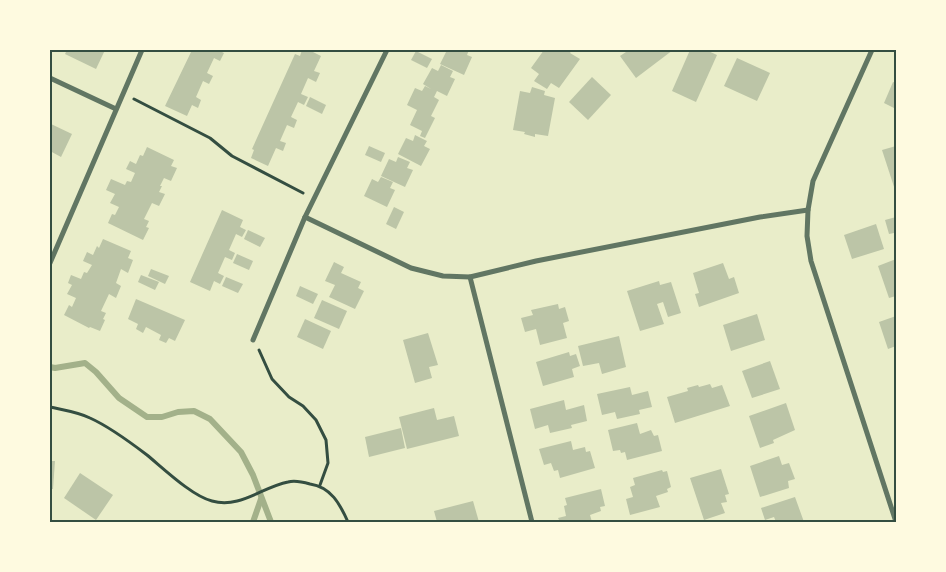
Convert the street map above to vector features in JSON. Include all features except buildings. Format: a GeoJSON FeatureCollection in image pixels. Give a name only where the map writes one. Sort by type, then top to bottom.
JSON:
{"type":"FeatureCollection","features":[{"type":"Feature","properties":{"kind":"street"},"geometry":{"type":"LineString","coordinates":[[50,262],[142,50]]}},
{"type":"Feature","properties":{"kind":"street"},"geometry":{"type":"LineString","coordinates":[[254,342],[305,217],[387,50]]}},
{"type":"Feature","properties":{"kind":"street"},"geometry":{"type":"LineString","coordinates":[[872,50],[813,181],[808,210],[807,236],[811,261],[896,522]]}},
{"type":"Feature","properties":{"kind":"street"},"geometry":{"type":"LineString","coordinates":[[50,78],[116,109]]}},
{"type":"Feature","properties":{"kind":"street"},"geometry":{"type":"LineString","coordinates":[[305,217],[411,268],[443,276],[470,277],[546,259],[760,217],[808,210]]}},
{"type":"Feature","properties":{"kind":"street"},"geometry":{"type":"LineString","coordinates":[[470,277],[532,522]]}},
{"type":"Feature","properties":{"kind":"path"},"geometry":{"type":"LineString","coordinates":[[123,92],[142,104],[210,138],[232,156],[300,192],[310,194]]}},
{"type":"Feature","properties":{"kind":"path"},"geometry":{"type":"LineString","coordinates":[[254,342],[272,379],[316,420],[326,440],[328,462],[320,485]]}},
{"type":"Feature","properties":{"kind":"path"},"geometry":{"type":"LineString","coordinates":[[50,407],[90,417],[121,436],[197,494],[213,502],[229,503],[295,481],[320,485],[332,494],[342,508],[348,522]]}},
{"type":"Feature","properties":{"kind":"waterway"},"geometry":{"type":"LineString","coordinates":[[50,367],[55,368],[85,363],[96,372],[119,398],[147,417],[162,417],[178,412],[194,411],[210,419],[241,452],[253,475],[271,522]]}},
{"type":"Feature","properties":{"kind":"waterway"},"geometry":{"type":"LineString","coordinates":[[253,522],[261,499]]}}]}
